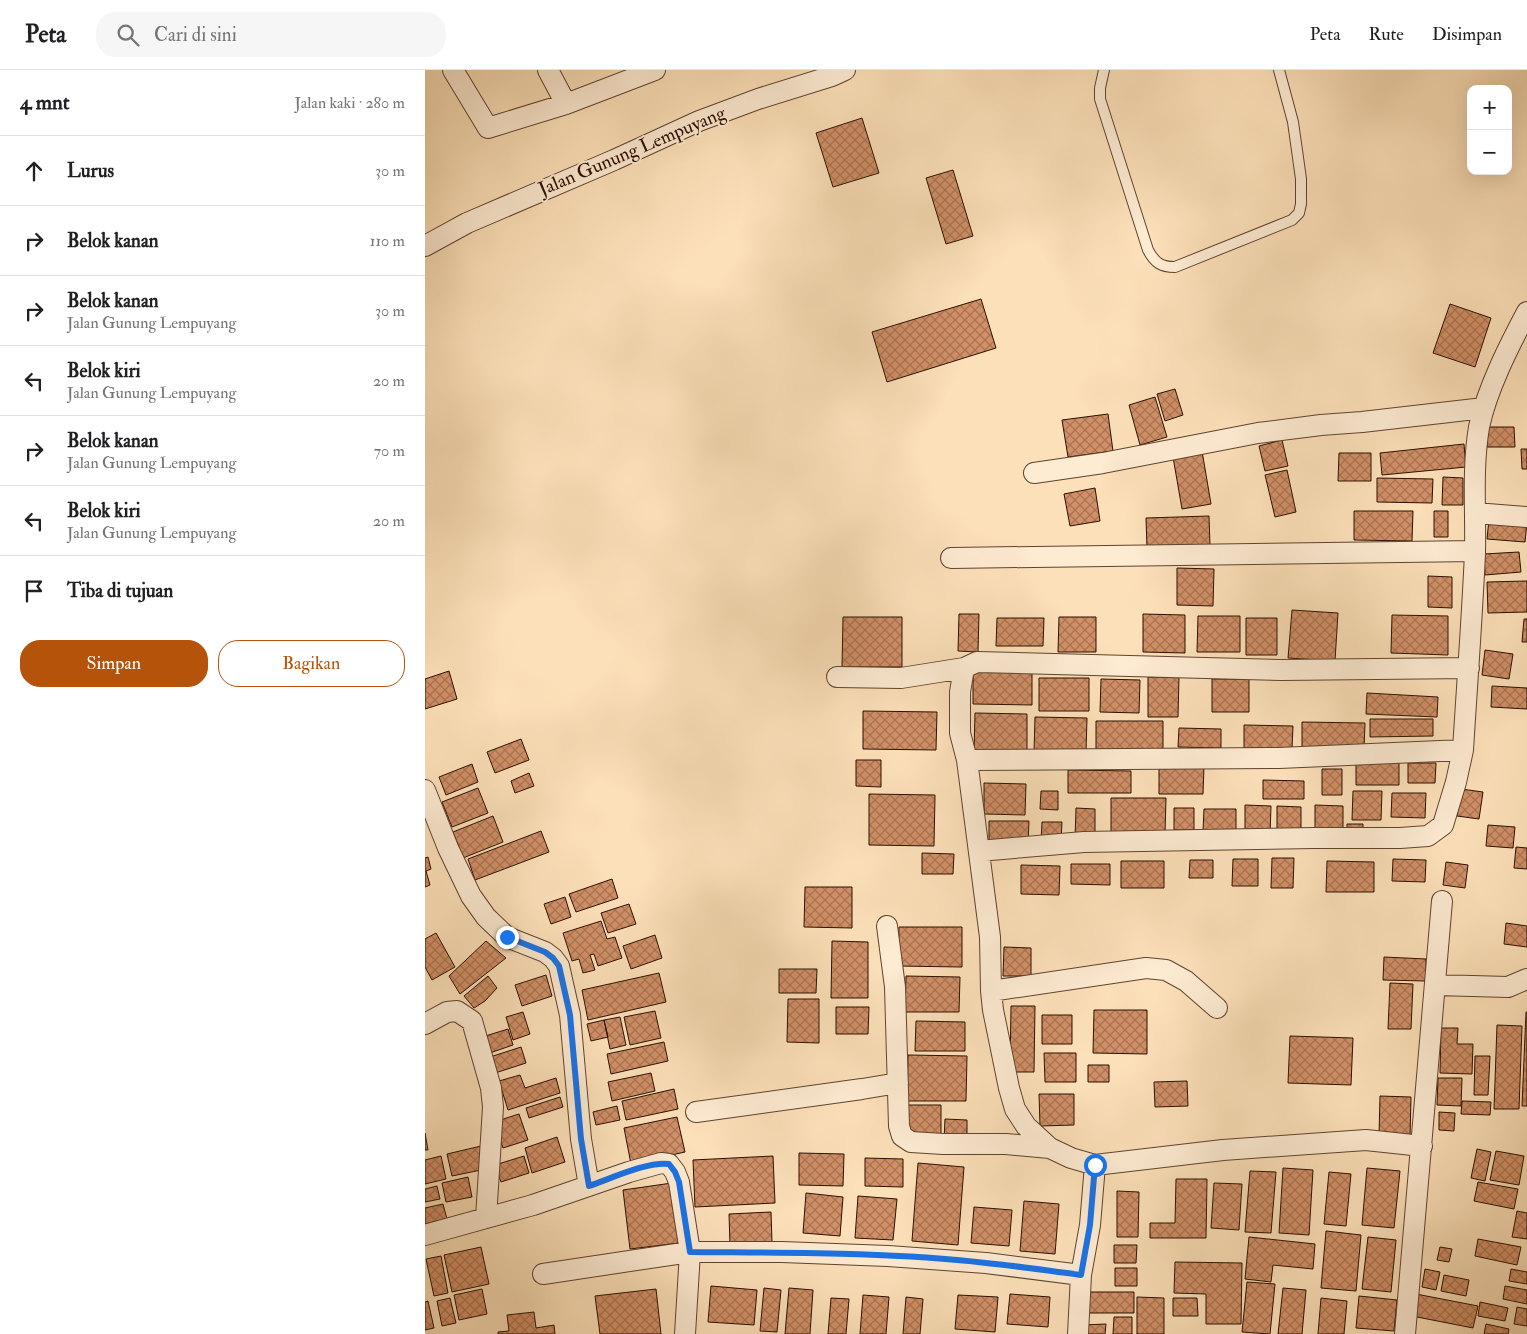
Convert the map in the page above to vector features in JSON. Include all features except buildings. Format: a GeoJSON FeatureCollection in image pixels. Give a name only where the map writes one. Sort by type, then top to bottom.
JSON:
{"type":"FeatureCollection","features":[{"type":"Feature","properties":{"kind":"street"},"geometry":{"type":"LineString","coordinates":[[453,70],[488,128],[566,104],[647,71]]}},
{"type":"Feature","properties":{"kind":"street"},"geometry":{"type":"LineString","coordinates":[[548,70],[566,104]]}},
{"type":"Feature","properties":{"kind":"street","name":"Jalan Gunung Lempuyang"},"geometry":{"type":"LineString","coordinates":[[425,246],[467,223],[699,121],[845,70]]}},
{"type":"Feature","properties":{"kind":"street"},"geometry":{"type":"LineString","coordinates":[[979,851],[1084,842],[1401,838],[1429,836],[1443,825],[1463,750],[1475,551],[1475,457],[1479,427],[1484,408],[1508,348],[1527,312]]}},
{"type":"Feature","properties":{"kind":"street"},"geometry":{"type":"LineString","coordinates":[[1034,472],[1103,463],[1258,433],[1321,424],[1362,422],[1484,408]]}},
{"type":"Feature","properties":{"kind":"street"},"geometry":{"type":"LineString","coordinates":[[1475,512],[1527,517]]}},
{"type":"Feature","properties":{"kind":"street"},"geometry":{"type":"LineString","coordinates":[[951,558],[1475,551]]}},
{"type":"Feature","properties":{"kind":"street"},"geometry":{"type":"LineString","coordinates":[[837,678],[901,678],[964,668],[977,662],[1253,669],[1469,668]]}},
{"type":"Feature","properties":{"kind":"street"},"geometry":{"type":"LineString","coordinates":[[964,668],[960,692],[960,732],[967,760],[990,937],[993,1010],[1009,1088],[1015,1109],[1026,1126],[1050,1148],[1071,1158],[1095,1165],[1223,1150],[1366,1140],[1422,1146]]}},
{"type":"Feature","properties":{"kind":"street"},"geometry":{"type":"LineString","coordinates":[[967,760],[1279,758],[1463,750]]}},
{"type":"Feature","properties":{"kind":"street"},"geometry":{"type":"LineString","coordinates":[[425,790],[429,814],[471,896],[486,917],[507,937],[545,952],[559,966],[570,1015],[581,1139],[589,1186]]}},
{"type":"Feature","properties":{"kind":"street"},"geometry":{"type":"LineString","coordinates":[[1405,1334],[1442,901]]}},
{"type":"Feature","properties":{"kind":"street"},"geometry":{"type":"LineString","coordinates":[[887,926],[895,987],[899,1126],[902,1136],[911,1142],[1006,1144],[1050,1148]]}},
{"type":"Feature","properties":{"kind":"street"},"geometry":{"type":"LineString","coordinates":[[991,991],[1146,968],[1166,970],[1186,981],[1217,1008]]}},
{"type":"Feature","properties":{"kind":"street"},"geometry":{"type":"LineString","coordinates":[[1436,985],[1508,987],[1527,979]]}},
{"type":"Feature","properties":{"kind":"street"},"geometry":{"type":"LineString","coordinates":[[425,1024],[447,1012],[457,1012],[472,1022],[491,1088],[493,1107],[486,1218]]}},
{"type":"Feature","properties":{"kind":"street"},"geometry":{"type":"LineString","coordinates":[[696,1112],[898,1083]]}},
{"type":"Feature","properties":{"kind":"street"},"geometry":{"type":"LineString","coordinates":[[425,1235],[533,1205],[637,1169],[661,1163],[669,1164],[679,1182],[690,1252],[685,1334]]}},
{"type":"Feature","properties":{"kind":"street"},"geometry":{"type":"LineString","coordinates":[[1078,1334],[1081,1275],[1090,1225],[1095,1165]]}},
{"type":"Feature","properties":{"kind":"street"},"geometry":{"type":"LineString","coordinates":[[543,1274],[690,1252],[889,1256],[985,1262],[1081,1275]]}},
{"type":"Feature","properties":{"kind":"lane"},"geometry":{"type":"LineString","coordinates":[[1104,70],[1100,88],[1100,100],[1148,250],[1152,259],[1158,265],[1175,267],[1292,220],[1299,213],[1301,179],[1293,122],[1279,70]]}},
{"type":"Feature","properties":{"kind":"route"},"geometry":{"type":"LineString","coordinates":[[507,937],[545,952],[559,966],[570,1015],[581,1139],[589,1186],[661,1163],[669,1164],[679,1182],[690,1252],[782,1252],[889,1256],[985,1262],[1081,1275],[1090,1225],[1095,1165]]}}]}
